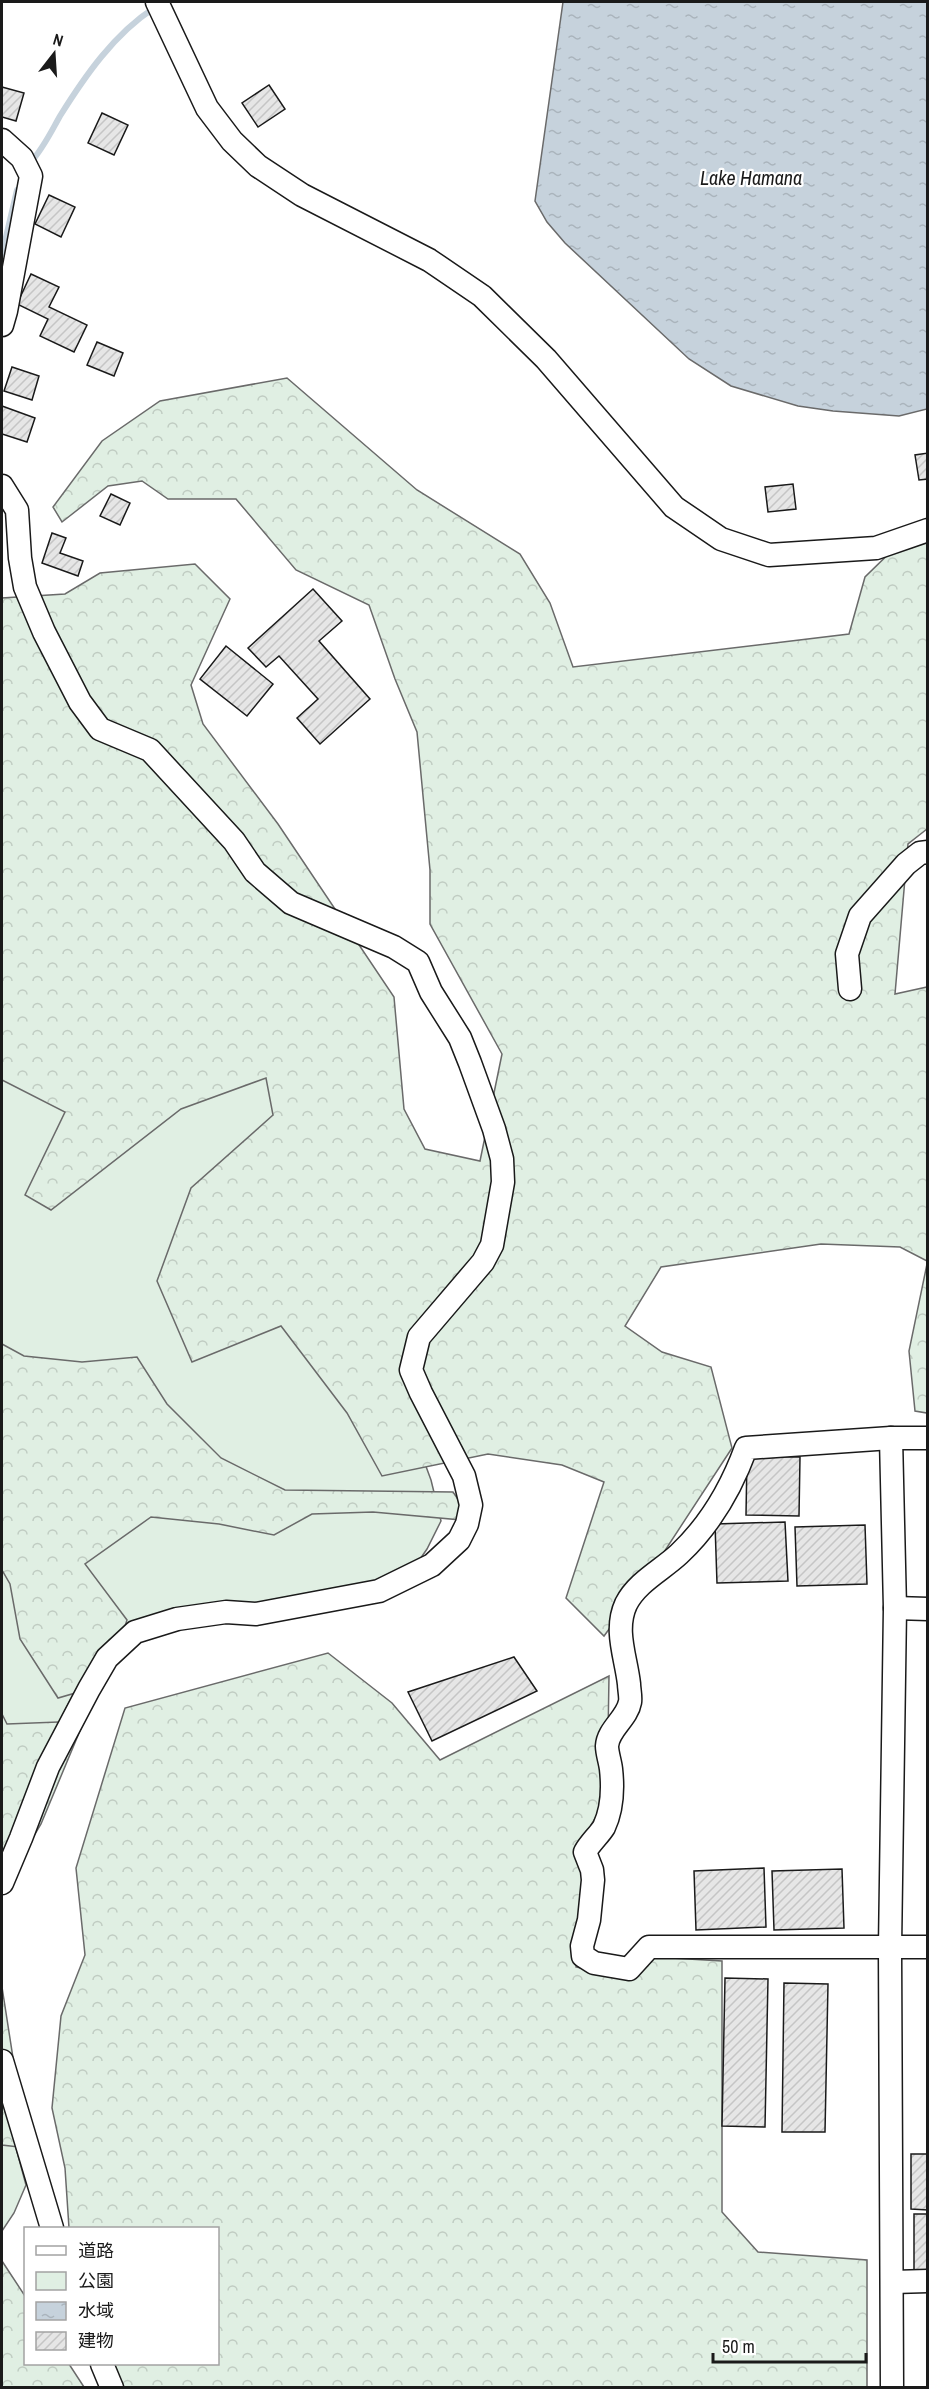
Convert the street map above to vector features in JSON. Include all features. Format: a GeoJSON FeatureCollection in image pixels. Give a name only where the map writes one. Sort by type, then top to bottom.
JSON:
{"type":"FeatureCollection","features":[{"type":"Feature","properties":{"kind":"street"},"geometry":{"type":"LineString","coordinates":[[160,8],[207,108],[232,141],[258,166],[302,195],[429,260],[482,296],[546,358],[674,507],[721,539],[769,555],[876,548],[927,530]]}},
{"type":"Feature","properties":{"kind":"street"},"geometry":{"type":"LineString","coordinates":[[2,140],[22,158],[31,176],[2,325]]}},
{"type":"Feature","properties":{"kind":"street"},"geometry":{"type":"LineString","coordinates":[[2,486],[17,510],[20,558],[25,587],[44,632],[80,702],[100,729],[150,750],[234,841],[255,872],[291,903],[394,947],[417,962],[431,992],[460,1038],[470,1063],[494,1129],[502,1159],[503,1182],[492,1245],[483,1262],[419,1337],[411,1370],[464,1476],[471,1505],[467,1524],[459,1540],[432,1565],[379,1591],[256,1614],[226,1612],[177,1619],[135,1632],[107,1658],[89,1689],[48,1767],[2,1883]]}},
{"type":"Feature","properties":{"kind":"street"},"geometry":{"type":"LineString","coordinates":[[849,989],[847,954],[860,916],[906,864],[920,853],[927,852]]}},
{"type":"Feature","properties":{"kind":"street"},"geometry":{"type":"LineString","coordinates":[[927,1438],[891,1438],[746,1448],[735,1479],[721,1505],[692,1541],[638,1588],[627,1602],[621,1620],[620,1636],[627,1668],[630,1702],[622,1721],[611,1734],[607,1746],[611,1771],[610,1810],[603,1829],[592,1839],[585,1852],[593,1880],[589,1920],[582,1946],[583,1956],[594,1963],[629,1969],[649,1947],[927,1947]]}},
{"type":"Feature","properties":{"kind":"street"},"geometry":{"type":"LineString","coordinates":[[891,1438],[895,1608],[890,1948],[892,2388]]}},
{"type":"Feature","properties":{"kind":"street"},"geometry":{"type":"LineString","coordinates":[[895,1608],[927,1609]]}},
{"type":"Feature","properties":{"kind":"street"},"geometry":{"type":"LineString","coordinates":[[2,2061],[51,2227]]}},
{"type":"Feature","properties":{"kind":"street"},"geometry":{"type":"LineString","coordinates":[[893,2282],[927,2281]]}},
{"type":"Feature","properties":{"kind":"street"},"geometry":{"type":"LineString","coordinates":[[102,2365],[112,2388]]}},
{"type":"Feature","properties":{"kind":"green space"},"geometry":{"type":"Polygon","coordinates":[[[287,378],[417,490],[520,554],[550,603],[573,667],[849,634],[865,577],[905,538],[927,536],[927,829],[908,844],[895,994],[927,987],[927,1261],[900,1247],[821,1244],[661,1267],[625,1326],[662,1352],[711,1367],[732,1448],[649,1575],[604,1636],[566,1598],[604,1482],[562,1465],[488,1454],[382,1476],[347,1413],[281,1326],[192,1362],[157,1281],[191,1188],[273,1115],[266,1078],[181,1109],[51,1210],[25,1195],[65,1112],[2,1080],[2,598],[65,594],[100,573],[195,564],[230,599],[191,685],[203,724],[278,824],[394,997],[404,1109],[425,1149],[480,1161],[502,1054],[430,924],[430,870],[417,732],[395,679],[369,605],[296,570],[236,499],[168,499],[142,481],[108,486],[62,522],[53,507],[102,441],[160,401],[287,378]]]}},
{"type":"Feature","properties":{"kind":"green space"},"geometry":{"type":"Polygon","coordinates":[[[2,1031],[272,1049],[431,1480],[441,1521],[427,1549],[411,1572],[316,1599],[170,1613],[79,1683],[47,1746],[2,1846],[2,1031]]]}},
{"type":"Feature","properties":{"kind":"green space"},"geometry":{"type":"Polygon","coordinates":[[[927,1264],[927,1413],[915,1411],[909,1351],[927,1264]]]}},
{"type":"Feature","properties":{"kind":"green space"},"geometry":{"type":"Polygon","coordinates":[[[2,1344],[24,1356],[82,1362],[137,1357],[167,1404],[221,1458],[285,1490],[453,1492],[473,1521],[373,1512],[312,1514],[274,1535],[219,1524],[151,1517],[85,1564],[127,1620],[115,1658],[89,1689],[58,1698],[20,1639],[10,1584],[2,1570],[2,1344]]]}},
{"type":"Feature","properties":{"kind":"green space"},"geometry":{"type":"Polygon","coordinates":[[[328,1653],[392,1703],[440,1760],[609,1676],[607,1799],[591,1825],[576,1967],[627,1979],[654,1957],[722,1961],[722,2212],[758,2252],[867,2260],[867,2387],[117,2387],[106,2365],[219,2365],[219,2227],[69,2227],[65,2168],[52,2108],[61,2016],[85,1955],[76,1868],[125,1708],[328,1653]]]}},
{"type":"Feature","properties":{"kind":"green space"},"geometry":{"type":"Polygon","coordinates":[[[2,1714],[7,1724],[84,1721],[41,1824],[2,1890],[2,1714]]]}},
{"type":"Feature","properties":{"kind":"green space"},"geometry":{"type":"Polygon","coordinates":[[[2,1987],[27,2148],[2,2145],[2,1987]]]}},
{"type":"Feature","properties":{"kind":"green space"},"geometry":{"type":"Polygon","coordinates":[[[2,2096],[26,2185],[14,2213],[2,2231],[2,2096]]]}},
{"type":"Feature","properties":{"kind":"green space"},"geometry":{"type":"Polygon","coordinates":[[[2,2261],[24,2294],[24,2365],[70,2365],[84,2387],[2,2387],[2,2261]]]}},
{"type":"Feature","properties":{"kind":"water","name":"Lake Hamana"},"geometry":{"type":"Polygon","coordinates":[[[563,2],[927,2],[927,409],[899,416],[833,411],[798,406],[731,386],[689,359],[565,243],[547,222],[535,201],[563,2]]]}},
{"type":"Feature","properties":{"kind":"building"},"geometry":{"type":"Polygon","coordinates":[[[269,85],[285,109],[258,127],[242,103],[269,85]]]}},
{"type":"Feature","properties":{"kind":"building"},"geometry":{"type":"Polygon","coordinates":[[[2,87],[24,93],[16,121],[2,117],[2,87]]]}},
{"type":"Feature","properties":{"kind":"building"},"geometry":{"type":"Polygon","coordinates":[[[102,113],[128,125],[114,155],[88,143],[102,113]]]}},
{"type":"Feature","properties":{"kind":"building"},"geometry":{"type":"Polygon","coordinates":[[[49,195],[75,207],[61,237],[35,224],[49,195]]]}},
{"type":"Feature","properties":{"kind":"building"},"geometry":{"type":"Polygon","coordinates":[[[31,274],[59,287],[49,307],[87,325],[74,352],[40,336],[48,319],[17,304],[31,274]]]}},
{"type":"Feature","properties":{"kind":"building"},"geometry":{"type":"Polygon","coordinates":[[[97,342],[123,353],[114,376],[87,365],[97,342]]]}},
{"type":"Feature","properties":{"kind":"building"},"geometry":{"type":"Polygon","coordinates":[[[12,367],[39,376],[32,400],[4,391],[12,367]]]}},
{"type":"Feature","properties":{"kind":"building"},"geometry":{"type":"Polygon","coordinates":[[[2,406],[35,418],[27,442],[2,434],[2,406]]]}},
{"type":"Feature","properties":{"kind":"building"},"geometry":{"type":"Polygon","coordinates":[[[928,453],[928,479],[919,480],[915,455],[928,453]]]}},
{"type":"Feature","properties":{"kind":"building"},"geometry":{"type":"Polygon","coordinates":[[[793,484],[796,509],[768,512],[765,487],[793,484]]]}},
{"type":"Feature","properties":{"kind":"building"},"geometry":{"type":"Polygon","coordinates":[[[111,494],[130,503],[120,525],[100,516],[111,494]]]}},
{"type":"Feature","properties":{"kind":"building"},"geometry":{"type":"Polygon","coordinates":[[[52,533],[66,538],[60,553],[83,561],[78,576],[42,563],[52,533]]]}},
{"type":"Feature","properties":{"kind":"building"},"geometry":{"type":"Polygon","coordinates":[[[313,589],[342,621],[319,641],[370,699],[320,744],[297,718],[318,699],[279,656],[266,667],[248,648],[313,589]]]}},
{"type":"Feature","properties":{"kind":"building"},"geometry":{"type":"Polygon","coordinates":[[[226,646],[273,684],[247,716],[200,679],[226,646]]]}},
{"type":"Feature","properties":{"kind":"building"},"geometry":{"type":"Polygon","coordinates":[[[747,1456],[800,1457],[799,1516],[746,1515],[747,1456]]]}},
{"type":"Feature","properties":{"kind":"building"},"geometry":{"type":"Polygon","coordinates":[[[785,1522],[788,1581],[717,1583],[715,1524],[785,1522]]]}},
{"type":"Feature","properties":{"kind":"building"},"geometry":{"type":"Polygon","coordinates":[[[865,1525],[867,1584],[797,1586],[795,1527],[865,1525]]]}},
{"type":"Feature","properties":{"kind":"building"},"geometry":{"type":"Polygon","coordinates":[[[514,1657],[537,1691],[432,1741],[408,1692],[514,1657]]]}},
{"type":"Feature","properties":{"kind":"building"},"geometry":{"type":"Polygon","coordinates":[[[764,1868],[766,1927],[696,1930],[694,1871],[764,1868]]]}},
{"type":"Feature","properties":{"kind":"building"},"geometry":{"type":"Polygon","coordinates":[[[842,1869],[844,1928],[774,1930],[772,1871],[842,1869]]]}},
{"type":"Feature","properties":{"kind":"building"},"geometry":{"type":"Polygon","coordinates":[[[725,1978],[768,1979],[765,2127],[722,2126],[725,1978]]]}},
{"type":"Feature","properties":{"kind":"building"},"geometry":{"type":"Polygon","coordinates":[[[784,1983],[828,1984],[825,2132],[782,2132],[784,1983]]]}},
{"type":"Feature","properties":{"kind":"building"},"geometry":{"type":"Polygon","coordinates":[[[911,2154],[928,2154],[928,2210],[911,2209],[911,2154]]]}},
{"type":"Feature","properties":{"kind":"building"},"geometry":{"type":"Polygon","coordinates":[[[914,2214],[928,2214],[928,2270],[914,2270],[914,2214]]]}},
{"type":"Feature","properties":{"kind":"waterway"},"geometry":{"type":"LineString","coordinates":[[30,163],[101,57],[126,30],[154,8]]}},
{"type":"Feature","properties":{"kind":"waterway"},"geometry":{"type":"LineString","coordinates":[[2,254],[17,190]]}}]}
